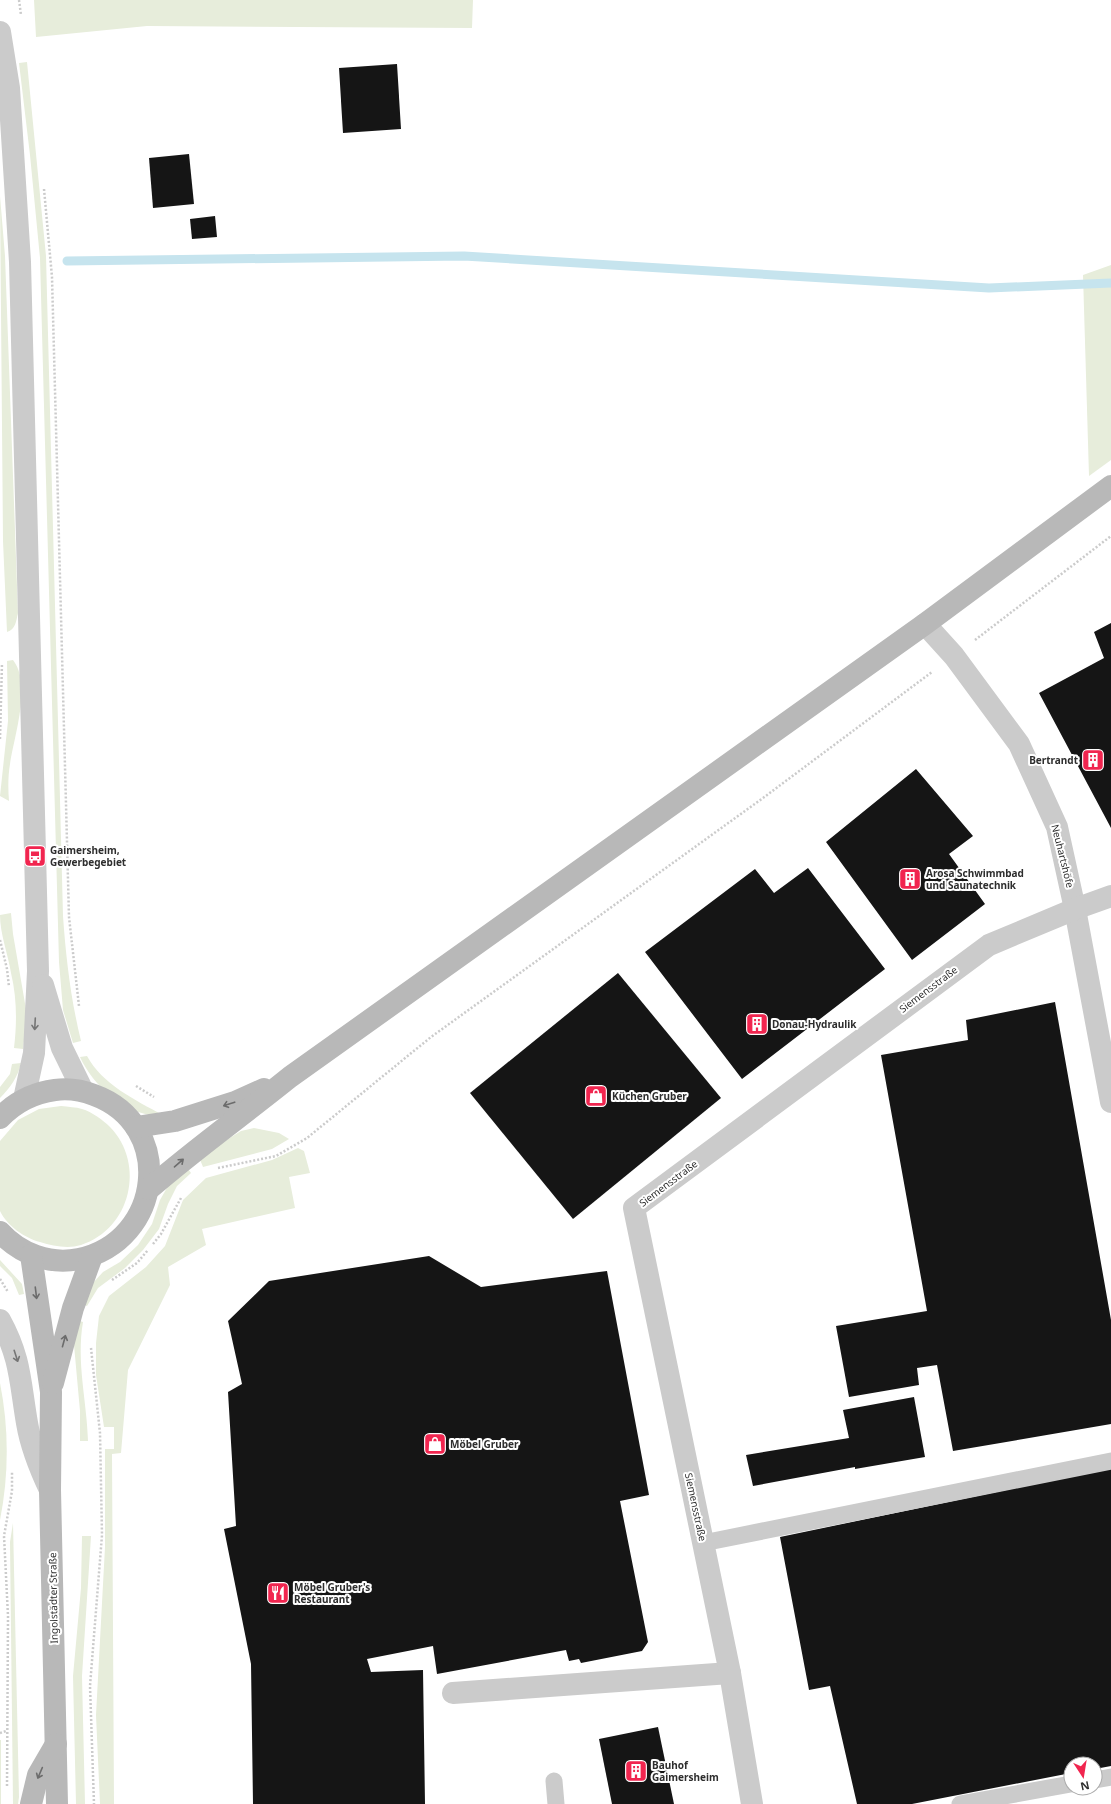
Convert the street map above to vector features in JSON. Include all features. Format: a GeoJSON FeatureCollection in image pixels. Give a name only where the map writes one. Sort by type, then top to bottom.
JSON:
{"type":"FeatureCollection","features":[{"type":"Feature","properties":{"kind":"main road"},"geometry":{"type":"LineString","coordinates":[[149,1189],[191,1153],[243,1116],[290,1078],[925,624],[1111,486]]}},
{"type":"Feature","properties":{"kind":"main road"},"geometry":{"type":"LineString","coordinates":[[136,1127],[175,1122],[235,1102],[290,1078]]}},
{"type":"Feature","properties":{"kind":"main road"},"geometry":{"type":"LineString","coordinates":[[0,1118],[7,1110],[24,1099],[49,1091],[63,1089],[82,1091],[103,1098],[122,1110],[136,1127],[145,1146],[150,1167],[149,1189],[142,1211],[130,1230],[113,1246],[92,1256],[72,1261],[52,1260],[31,1255],[9,1242],[0,1232]]}},
{"type":"Feature","properties":{"kind":"main road","name":"Ingolstädter Straße"},"geometry":{"type":"LineString","coordinates":[[31,1255],[51,1392],[50,1490],[57,1804]]}},
{"type":"Feature","properties":{"kind":"main road","name":"Ingolstädter Straße"},"geometry":{"type":"LineString","coordinates":[[51,1392],[73,1308],[92,1256]]}},
{"type":"Feature","properties":{"kind":"main road"},"geometry":{"type":"LineString","coordinates":[[31,1804],[38,1775],[56,1744]]}},
{"type":"Feature","properties":{"kind":"street"},"geometry":{"type":"LineString","coordinates":[[0,32],[9,88],[20,262],[38,971],[34,1053],[24,1099]]}},
{"type":"Feature","properties":{"kind":"street","name":"Neuhartshöfe"},"geometry":{"type":"LineString","coordinates":[[925,624],[954,656],[1019,744],[1057,827],[1075,909],[1111,1102]]}},
{"type":"Feature","properties":{"kind":"street"},"geometry":{"type":"LineString","coordinates":[[1075,909],[1111,896]]}},
{"type":"Feature","properties":{"kind":"street","name":"Siemensstraße"},"geometry":{"type":"LineString","coordinates":[[752,1804],[730,1673],[634,1208],[988,945],[1075,909]]}},
{"type":"Feature","properties":{"kind":"street"},"geometry":{"type":"LineString","coordinates":[[38,971],[62,1048],[82,1091]]}},
{"type":"Feature","properties":{"kind":"street"},"geometry":{"type":"LineString","coordinates":[[0,1320],[10,1338],[18,1361],[24,1391],[27,1424],[40,1468],[50,1490]]}},
{"type":"Feature","properties":{"kind":"street"},"geometry":{"type":"LineString","coordinates":[[453,1693],[730,1673]]}},
{"type":"Feature","properties":{"kind":"lane"},"geometry":{"type":"LineString","coordinates":[[703,1543],[1111,1460]]}},
{"type":"Feature","properties":{"kind":"lane"},"geometry":{"type":"LineString","coordinates":[[554,1781],[556,1804]]}},
{"type":"Feature","properties":{"kind":"lane"},"geometry":{"type":"LineString","coordinates":[[960,1804],[1063,1785]]}},
{"type":"Feature","properties":{"kind":"path"},"geometry":{"type":"LineString","coordinates":[[19,0],[23,22]]}},
{"type":"Feature","properties":{"kind":"path"},"geometry":{"type":"LineString","coordinates":[[44,184],[52,276],[69,917],[80,1012]]}},
{"type":"Feature","properties":{"kind":"path"},"geometry":{"type":"LineString","coordinates":[[191,1153],[201,1175],[229,1165],[276,1156],[307,1138],[431,1037],[763,798],[954,656],[1111,536]]}},
{"type":"Feature","properties":{"kind":"path"},"geometry":{"type":"LineString","coordinates":[[0,739],[2,720],[2,662]]}},
{"type":"Feature","properties":{"kind":"path"},"geometry":{"type":"LineString","coordinates":[[0,940],[7,969],[10,993]]}},
{"type":"Feature","properties":{"kind":"path"},"geometry":{"type":"LineString","coordinates":[[131,1084],[157,1099],[175,1122]]}},
{"type":"Feature","properties":{"kind":"path"},"geometry":{"type":"LineString","coordinates":[[110,1281],[137,1263],[161,1234],[182,1196]]}},
{"type":"Feature","properties":{"kind":"path"},"geometry":{"type":"LineString","coordinates":[[91,1346],[100,1433],[102,1535],[90,1686],[94,1804]]}},
{"type":"Feature","properties":{"kind":"path"},"geometry":{"type":"LineString","coordinates":[[7,1787],[6,1731],[8,1616],[4,1536],[12,1491],[12,1469]]}},
{"type":"Feature","properties":{"kind":"path"},"geometry":{"type":"LineString","coordinates":[[0,1733],[6,1731]]}},
{"type":"Feature","properties":{"kind":"green space"},"geometry":{"type":"Polygon","coordinates":[[[34,0],[473,0],[472,28],[147,26],[36,37],[34,0]]]}},
{"type":"Feature","properties":{"kind":"green space"},"geometry":{"type":"Polygon","coordinates":[[[27,62],[46,256],[63,916],[69,979],[81,1041],[73,1043],[63,1010],[59,962],[40,258],[19,63],[27,62]]]}},
{"type":"Feature","properties":{"kind":"green space"},"geometry":{"type":"Polygon","coordinates":[[[0,196],[5,256],[18,613],[14,627],[7,632],[3,541],[0,196]]]}},
{"type":"Feature","properties":{"kind":"green space"},"geometry":{"type":"Polygon","coordinates":[[[1111,265],[1111,460],[1089,476],[1083,275],[1111,265]]]}},
{"type":"Feature","properties":{"kind":"green space"},"geometry":{"type":"Polygon","coordinates":[[[13,660],[18,670],[21,682],[21,696],[18,725],[9,769],[9,801],[0,796],[8,721],[7,661],[13,660]]]}},
{"type":"Feature","properties":{"kind":"green space"},"geometry":{"type":"Polygon","coordinates":[[[11,913],[13,934],[27,1015],[23,1049],[14,1048],[16,1020],[14,992],[0,922],[0,915],[11,913]]]}},
{"type":"Feature","properties":{"kind":"green space"},"geometry":{"type":"Polygon","coordinates":[[[87,1056],[93,1066],[110,1083],[163,1115],[150,1115],[138,1112],[125,1106],[114,1098],[103,1089],[86,1068],[80,1057],[87,1056]]]}},
{"type":"Feature","properties":{"kind":"green space"},"geometry":{"type":"Polygon","coordinates":[[[21,1063],[13,1082],[0,1098],[0,1087],[10,1074],[12,1064],[21,1063]]]}},
{"type":"Feature","properties":{"kind":"green space"},"geometry":{"type":"Polygon","coordinates":[[[61,1106],[86,1110],[97,1116],[110,1127],[121,1142],[128,1159],[130,1176],[128,1194],[122,1210],[112,1225],[98,1237],[81,1245],[71,1247],[50,1245],[28,1238],[7,1222],[0,1211],[0,1141],[18,1120],[39,1109],[61,1106]]]}},
{"type":"Feature","properties":{"kind":"green space"},"geometry":{"type":"Polygon","coordinates":[[[254,1128],[279,1133],[289,1139],[272,1149],[203,1167],[199,1157],[241,1131],[254,1128]]]}},
{"type":"Feature","properties":{"kind":"green space"},"geometry":{"type":"Polygon","coordinates":[[[298,1148],[304,1151],[310,1173],[289,1177],[295,1208],[202,1229],[206,1245],[168,1267],[170,1285],[128,1370],[121,1453],[112,1454],[114,1804],[100,1804],[96,1715],[105,1547],[105,1449],[114,1449],[114,1427],[104,1427],[96,1375],[96,1343],[99,1316],[109,1296],[146,1267],[165,1246],[183,1200],[206,1178],[272,1160],[298,1148]]]}},
{"type":"Feature","properties":{"kind":"green space"},"geometry":{"type":"Polygon","coordinates":[[[186,1166],[191,1173],[177,1186],[168,1204],[159,1229],[143,1250],[125,1268],[98,1288],[87,1306],[81,1304],[92,1284],[103,1272],[120,1262],[138,1245],[152,1224],[160,1200],[172,1179],[186,1166]]]}},
{"type":"Feature","properties":{"kind":"green space"},"geometry":{"type":"Polygon","coordinates":[[[0,1260],[22,1284],[24,1294],[19,1295],[12,1278],[0,1266],[0,1260]]]}},
{"type":"Feature","properties":{"kind":"green space"},"geometry":{"type":"Polygon","coordinates":[[[77,1320],[83,1322],[81,1337],[81,1367],[88,1441],[80,1441],[80,1411],[74,1345],[77,1320]]]}},
{"type":"Feature","properties":{"kind":"green space"},"geometry":{"type":"Polygon","coordinates":[[[0,1383],[5,1417],[7,1452],[5,1486],[0,1520],[0,1383]]]}},
{"type":"Feature","properties":{"kind":"green space"},"geometry":{"type":"Polygon","coordinates":[[[13,1523],[18,1804],[13,1804],[10,1542],[13,1523]]]}},
{"type":"Feature","properties":{"kind":"green space"},"geometry":{"type":"Polygon","coordinates":[[[82,1536],[91,1536],[82,1676],[85,1804],[76,1804],[73,1676],[81,1588],[82,1536]]]}},
{"type":"Feature","properties":{"kind":"green space"},"geometry":{"type":"Polygon","coordinates":[[[1,1740],[1,1804],[0,1804],[1,1740]]]}},
{"type":"Feature","properties":{"kind":"building"},"geometry":{"type":"Polygon","coordinates":[[[397,64],[401,129],[343,133],[339,68],[397,64]]]}},
{"type":"Feature","properties":{"kind":"building"},"geometry":{"type":"Polygon","coordinates":[[[189,154],[194,204],[153,208],[149,158],[189,154]]]}},
{"type":"Feature","properties":{"kind":"building"},"geometry":{"type":"Polygon","coordinates":[[[215,216],[217,237],[192,239],[190,219],[215,216]]]}},
{"type":"Feature","properties":{"kind":"building","name":"Bertrandt"},"geometry":{"type":"Polygon","coordinates":[[[1111,623],[1111,828],[1039,693],[1104,658],[1094,632],[1111,623]]]}},
{"type":"Feature","properties":{"kind":"building","name":"Arosa Schwimmbad und Saunatechnik"},"geometry":{"type":"Polygon","coordinates":[[[916,769],[973,836],[949,854],[985,904],[912,960],[826,842],[916,769]]]}},
{"type":"Feature","properties":{"kind":"building","name":"Donau-Hydraulik"},"geometry":{"type":"Polygon","coordinates":[[[808,868],[885,969],[742,1079],[645,952],[755,869],[774,893],[808,868]]]}},
{"type":"Feature","properties":{"kind":"building","name":"Küchen Gruber"},"geometry":{"type":"Polygon","coordinates":[[[618,973],[721,1098],[573,1219],[470,1093],[618,973]]]}},
{"type":"Feature","properties":{"kind":"building"},"geometry":{"type":"Polygon","coordinates":[[[1055,1002],[1111,1320],[1111,1424],[953,1451],[937,1365],[917,1368],[919,1385],[849,1397],[836,1326],[927,1311],[881,1055],[968,1040],[966,1020],[1055,1002]]]}},
{"type":"Feature","properties":{"kind":"building","name":"Möbel Gruber"},"geometry":{"type":"Polygon","coordinates":[[[429,1256],[481,1287],[607,1271],[649,1495],[620,1501],[648,1642],[642,1651],[581,1663],[579,1659],[569,1661],[566,1650],[437,1674],[433,1646],[367,1659],[371,1672],[423,1670],[425,1804],[253,1804],[251,1664],[224,1529],[236,1526],[228,1392],[242,1384],[228,1321],[269,1281],[429,1256]]]}},
{"type":"Feature","properties":{"kind":"building"},"geometry":{"type":"Polygon","coordinates":[[[914,1397],[925,1457],[855,1469],[855,1467],[753,1486],[746,1455],[849,1438],[843,1410],[914,1397]]]}},
{"type":"Feature","properties":{"kind":"building"},"geometry":{"type":"Polygon","coordinates":[[[1111,1468],[1111,1766],[1103,1768],[1103,1756],[1063,1756],[1063,1775],[912,1804],[857,1804],[830,1686],[809,1690],[780,1537],[1111,1468]]]}},
{"type":"Feature","properties":{"kind":"building","name":"Bauhof Gaimersheim"},"geometry":{"type":"Polygon","coordinates":[[[658,1727],[674,1804],[612,1804],[599,1739],[658,1727]]]}},
{"type":"Feature","properties":{"kind":"waterway"},"geometry":{"type":"LineString","coordinates":[[67,261],[464,256],[989,288],[1111,283]]}},
{"type":"Feature","properties":{"kind":"place","name":"Bertrandt"},"geometry":{"type":"Point","coordinates":[1093,760]}},
{"type":"Feature","properties":{"kind":"place","name":"Gaimersheim, Gewerbegebiet"},"geometry":{"type":"Point","coordinates":[35,856]}},
{"type":"Feature","properties":{"kind":"place","name":"Arosa Schwimmbad und Saunatechnik"},"geometry":{"type":"Point","coordinates":[910,879]}},
{"type":"Feature","properties":{"kind":"place","name":"Donau-Hydraulik"},"geometry":{"type":"Point","coordinates":[757,1024]}},
{"type":"Feature","properties":{"kind":"place","name":"Küchen Gruber"},"geometry":{"type":"Point","coordinates":[596,1096]}},
{"type":"Feature","properties":{"kind":"place","name":"Möbel Gruber"},"geometry":{"type":"Point","coordinates":[435,1444]}},
{"type":"Feature","properties":{"kind":"place","name":"Möbel Gruber's Restaurant"},"geometry":{"type":"Point","coordinates":[278,1593]}},
{"type":"Feature","properties":{"kind":"place","name":"Bauhof Gaimersheim"},"geometry":{"type":"Point","coordinates":[636,1771]}}]}
